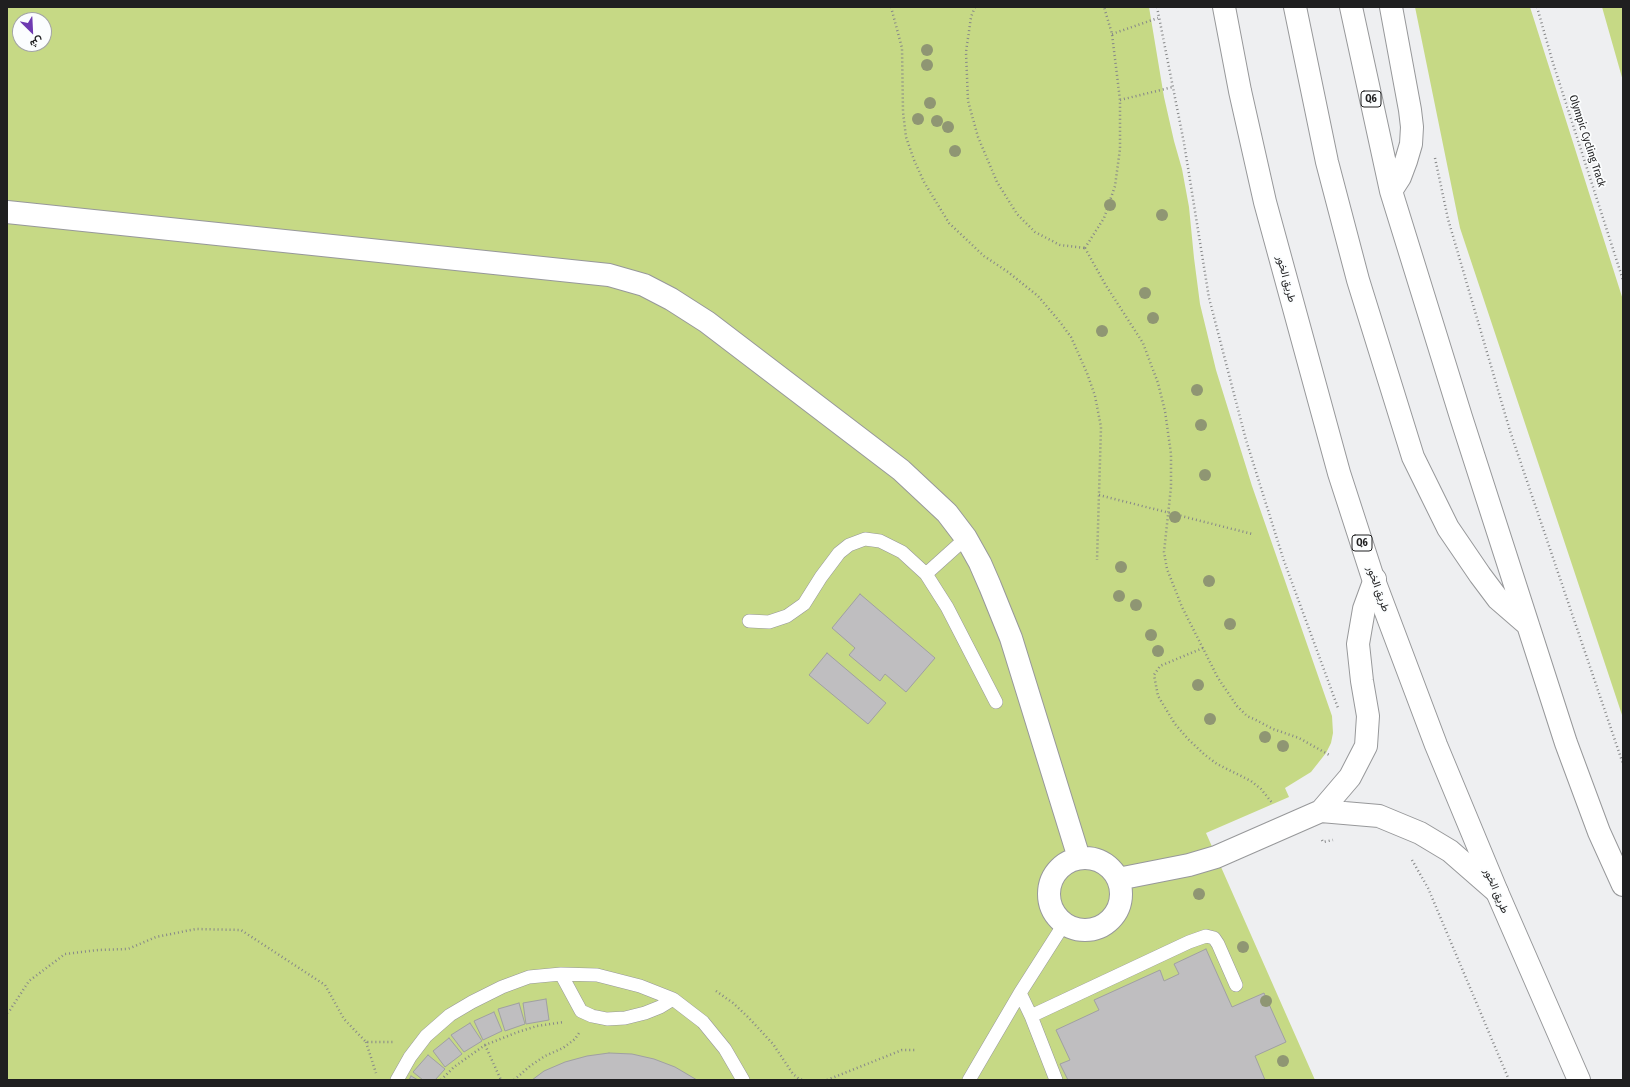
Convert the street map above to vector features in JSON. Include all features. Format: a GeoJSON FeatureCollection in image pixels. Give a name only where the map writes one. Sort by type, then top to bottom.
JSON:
{"type":"FeatureCollection","features":[{"type":"Feature","properties":{"kind":"main road","name":"طريق الخور"},"geometry":{"type":"LineString","coordinates":[[1224,7],[1240,91],[1265,202],[1339,473],[1374,579],[1436,745],[1496,892],[1579,1080]]}},
{"type":"Feature","properties":{"kind":"main road"},"geometry":{"type":"LineString","coordinates":[[1295,7],[1327,162],[1358,280],[1413,457],[1448,528],[1480,575],[1498,599],[1528,625]]}},
{"type":"Feature","properties":{"kind":"main road","name":"Q6"},"geometry":{"type":"LineString","coordinates":[[1351,7],[1391,191],[1461,417],[1569,750],[1599,832],[1623,885]]}},
{"type":"Feature","properties":{"kind":"main road"},"geometry":{"type":"LineString","coordinates":[[1391,7],[1412,127],[1411,144],[1406,161],[1400,177],[1391,191]]}},
{"type":"Feature","properties":{"kind":"main road"},"geometry":{"type":"LineString","coordinates":[[7,212],[609,275],[644,285],[671,299],[707,322],[901,470],[947,513],[966,538],[980,563],[1011,638],[1078,858]]}},
{"type":"Feature","properties":{"kind":"main road"},"geometry":{"type":"LineString","coordinates":[[1118,878],[1189,865],[1216,858],[1285,828],[1316,814],[1350,777],[1366,746],[1368,716],[1358,644],[1364,609],[1374,579]]}},
{"type":"Feature","properties":{"kind":"main road"},"geometry":{"type":"LineString","coordinates":[[1316,814],[1379,816],[1420,833],[1450,851],[1496,892]]}},
{"type":"Feature","properties":{"kind":"main road"},"geometry":{"type":"LineString","coordinates":[[1078,858],[1088,858],[1105,864],[1118,878],[1121,898],[1118,908],[1112,917],[1104,924],[1095,928],[1084,930],[1064,924],[1056,916],[1051,907],[1049,897],[1050,886],[1060,868],[1068,862],[1078,858]]}},
{"type":"Feature","properties":{"kind":"lane"},"geometry":{"type":"LineString","coordinates":[[926,574],[966,538]]}},
{"type":"Feature","properties":{"kind":"lane"},"geometry":{"type":"LineString","coordinates":[[749,621],[769,622],[787,616],[804,604],[820,576],[849,545],[865,539],[880,541],[902,552],[926,574],[947,607],[996,702]]}},
{"type":"Feature","properties":{"kind":"lane"},"geometry":{"type":"LineString","coordinates":[[968,1080],[1020,992],[1064,924]]}},
{"type":"Feature","properties":{"kind":"lane"},"geometry":{"type":"LineString","coordinates":[[1031,1016],[1189,942],[1206,936],[1214,938],[1218,944],[1236,985]]}},
{"type":"Feature","properties":{"kind":"lane"},"geometry":{"type":"LineString","coordinates":[[561,974],[582,1011],[592,1016],[607,1019],[625,1018],[645,1013],[660,1007],[673,999]]}},
{"type":"Feature","properties":{"kind":"lane"},"geometry":{"type":"LineString","coordinates":[[397,1080],[410,1057],[426,1036],[450,1015],[502,987],[529,977],[561,974],[597,976],[640,986],[673,999],[703,1022],[726,1049],[743,1080]]}},
{"type":"Feature","properties":{"kind":"lane"},"geometry":{"type":"LineString","coordinates":[[1020,992],[1056,1080]]}},
{"type":"Feature","properties":{"kind":"path"},"geometry":{"type":"LineString","coordinates":[[891,7],[902,48],[903,112],[906,136],[914,160],[924,182],[949,223],[984,256],[1008,272],[1038,296],[1071,336],[1087,373],[1097,405],[1100,427],[1101,451],[1097,560]]}},
{"type":"Feature","properties":{"kind":"path"},"geometry":{"type":"LineString","coordinates":[[974,7],[971,17],[966,52],[968,101],[978,137],[997,182],[1016,214],[1035,232],[1060,245],[1085,248]]}},
{"type":"Feature","properties":{"kind":"path"},"geometry":{"type":"LineString","coordinates":[[1085,248],[1104,218],[1115,186],[1120,149],[1120,100],[1112,34],[1104,7]]}},
{"type":"Feature","properties":{"kind":"path"},"geometry":{"type":"LineString","coordinates":[[1157,7],[1184,143],[1209,298],[1246,440],[1283,558],[1339,708],[1339,715]]}},
{"type":"Feature","properties":{"kind":"path","name":"Olympic Cycling Track"},"geometry":{"type":"LineString","coordinates":[[1537,7],[1553,63],[1623,280]]}},
{"type":"Feature","properties":{"kind":"path"},"geometry":{"type":"LineString","coordinates":[[1112,34],[1158,18]]}},
{"type":"Feature","properties":{"kind":"path"},"geometry":{"type":"LineString","coordinates":[[1120,100],[1173,87]]}},
{"type":"Feature","properties":{"kind":"path"},"geometry":{"type":"LineString","coordinates":[[1434,151],[1448,219],[1510,431],[1623,764]]}},
{"type":"Feature","properties":{"kind":"path"},"geometry":{"type":"LineString","coordinates":[[1085,248],[1105,284],[1143,343],[1158,382],[1166,411],[1171,454],[1171,487],[1164,552],[1167,569],[1182,607],[1227,693],[1237,706],[1247,716],[1273,729],[1299,738],[1326,753],[1335,760],[1350,777]]}},
{"type":"Feature","properties":{"kind":"path"},"geometry":{"type":"LineString","coordinates":[[1099,495],[1169,511],[1252,534]]}},
{"type":"Feature","properties":{"kind":"path"},"geometry":{"type":"LineString","coordinates":[[1203,648],[1160,666],[1154,676],[1158,696],[1175,724],[1205,755],[1217,764],[1251,780],[1262,789],[1273,804],[1285,828]]}},
{"type":"Feature","properties":{"kind":"path"},"geometry":{"type":"LineString","coordinates":[[1316,814],[1323,842],[1336,839]]}},
{"type":"Feature","properties":{"kind":"path"},"geometry":{"type":"LineString","coordinates":[[1411,857],[1428,888],[1509,1080]]}},
{"type":"Feature","properties":{"kind":"path"},"geometry":{"type":"LineString","coordinates":[[7,1013],[29,981],[65,954],[98,950],[128,949],[156,937],[196,929],[241,930],[325,985],[344,1019],[366,1042],[378,1080]]}},
{"type":"Feature","properties":{"kind":"path"},"geometry":{"type":"LineString","coordinates":[[716,991],[733,1003],[747,1016],[773,1044],[793,1074],[799,1079],[803,1080]]}},
{"type":"Feature","properties":{"kind":"path"},"geometry":{"type":"LineString","coordinates":[[441,1080],[465,1058],[485,1046],[537,1026],[592,1016]]}},
{"type":"Feature","properties":{"kind":"path"},"geometry":{"type":"LineString","coordinates":[[514,1080],[530,1066],[545,1056],[563,1048],[575,1038],[592,1016]]}},
{"type":"Feature","properties":{"kind":"path"},"geometry":{"type":"LineString","coordinates":[[366,1042],[398,1042],[420,1033],[432,1031]]}},
{"type":"Feature","properties":{"kind":"path"},"geometry":{"type":"LineString","coordinates":[[485,1046],[501,1080]]}},
{"type":"Feature","properties":{"kind":"path"},"geometry":{"type":"LineString","coordinates":[[827,1080],[902,1050],[916,1050]]}},
{"type":"Feature","properties":{"kind":"green space"},"geometry":{"type":"Polygon","coordinates":[[[7,7],[1149,7],[1164,97],[1182,169],[1189,207],[1200,304],[1216,370],[1252,486],[1332,716],[1333,733],[1331,743],[1326,753],[1311,772],[1285,788],[1289,797],[1206,833],[1315,1080],[7,1080],[7,7]]]}},
{"type":"Feature","properties":{"kind":"green space"},"geometry":{"type":"Polygon","coordinates":[[[1415,7],[1530,7],[1623,300],[1623,718],[1460,228],[1415,7]]]}},
{"type":"Feature","properties":{"kind":"green space"},"geometry":{"type":"Polygon","coordinates":[[[1602,7],[1623,7],[1623,81],[1602,7]]]}},
{"type":"Feature","properties":{"kind":"building"},"geometry":{"type":"Polygon","coordinates":[[[860,594],[935,658],[906,692],[885,674],[880,681],[849,655],[855,648],[832,628],[860,594]]]}},
{"type":"Feature","properties":{"kind":"building"},"geometry":{"type":"Polygon","coordinates":[[[827,653],[886,703],[868,724],[809,675],[827,653]]]}},
{"type":"Feature","properties":{"kind":"building"},"geometry":{"type":"Polygon","coordinates":[[[1206,949],[1232,1007],[1264,993],[1286,1042],[1255,1056],[1265,1080],[1068,1080],[1060,1064],[1070,1060],[1056,1030],[1099,1010],[1094,1000],[1160,970],[1164,981],[1179,974],[1174,964],[1206,949]]]}},
{"type":"Feature","properties":{"kind":"building"},"geometry":{"type":"Polygon","coordinates":[[[546,999],[549,1020],[526,1024],[523,1003],[546,999]]]}},
{"type":"Feature","properties":{"kind":"building"},"geometry":{"type":"Polygon","coordinates":[[[519,1003],[525,1024],[505,1031],[498,1009],[519,1003]]]}},
{"type":"Feature","properties":{"kind":"building"},"geometry":{"type":"Polygon","coordinates":[[[494,1012],[502,1031],[483,1040],[474,1021],[494,1012]]]}},
{"type":"Feature","properties":{"kind":"building"},"geometry":{"type":"Polygon","coordinates":[[[470,1023],[482,1041],[464,1052],[451,1035],[470,1023]]]}},
{"type":"Feature","properties":{"kind":"building"},"geometry":{"type":"Polygon","coordinates":[[[449,1038],[462,1054],[445,1067],[433,1051],[449,1038]]]}},
{"type":"Feature","properties":{"kind":"building"},"geometry":{"type":"Polygon","coordinates":[[[609,1053],[632,1054],[654,1059],[675,1067],[697,1080],[532,1080],[544,1071],[565,1062],[587,1056],[609,1053]]]}},
{"type":"Feature","properties":{"kind":"building"},"geometry":{"type":"Polygon","coordinates":[[[428,1055],[445,1069],[435,1080],[423,1080],[413,1072],[428,1055]]]}},
{"type":"Feature","properties":{"kind":"building"},"geometry":{"type":"Polygon","coordinates":[[[411,1076],[418,1080],[409,1080],[411,1076]]]}}]}
